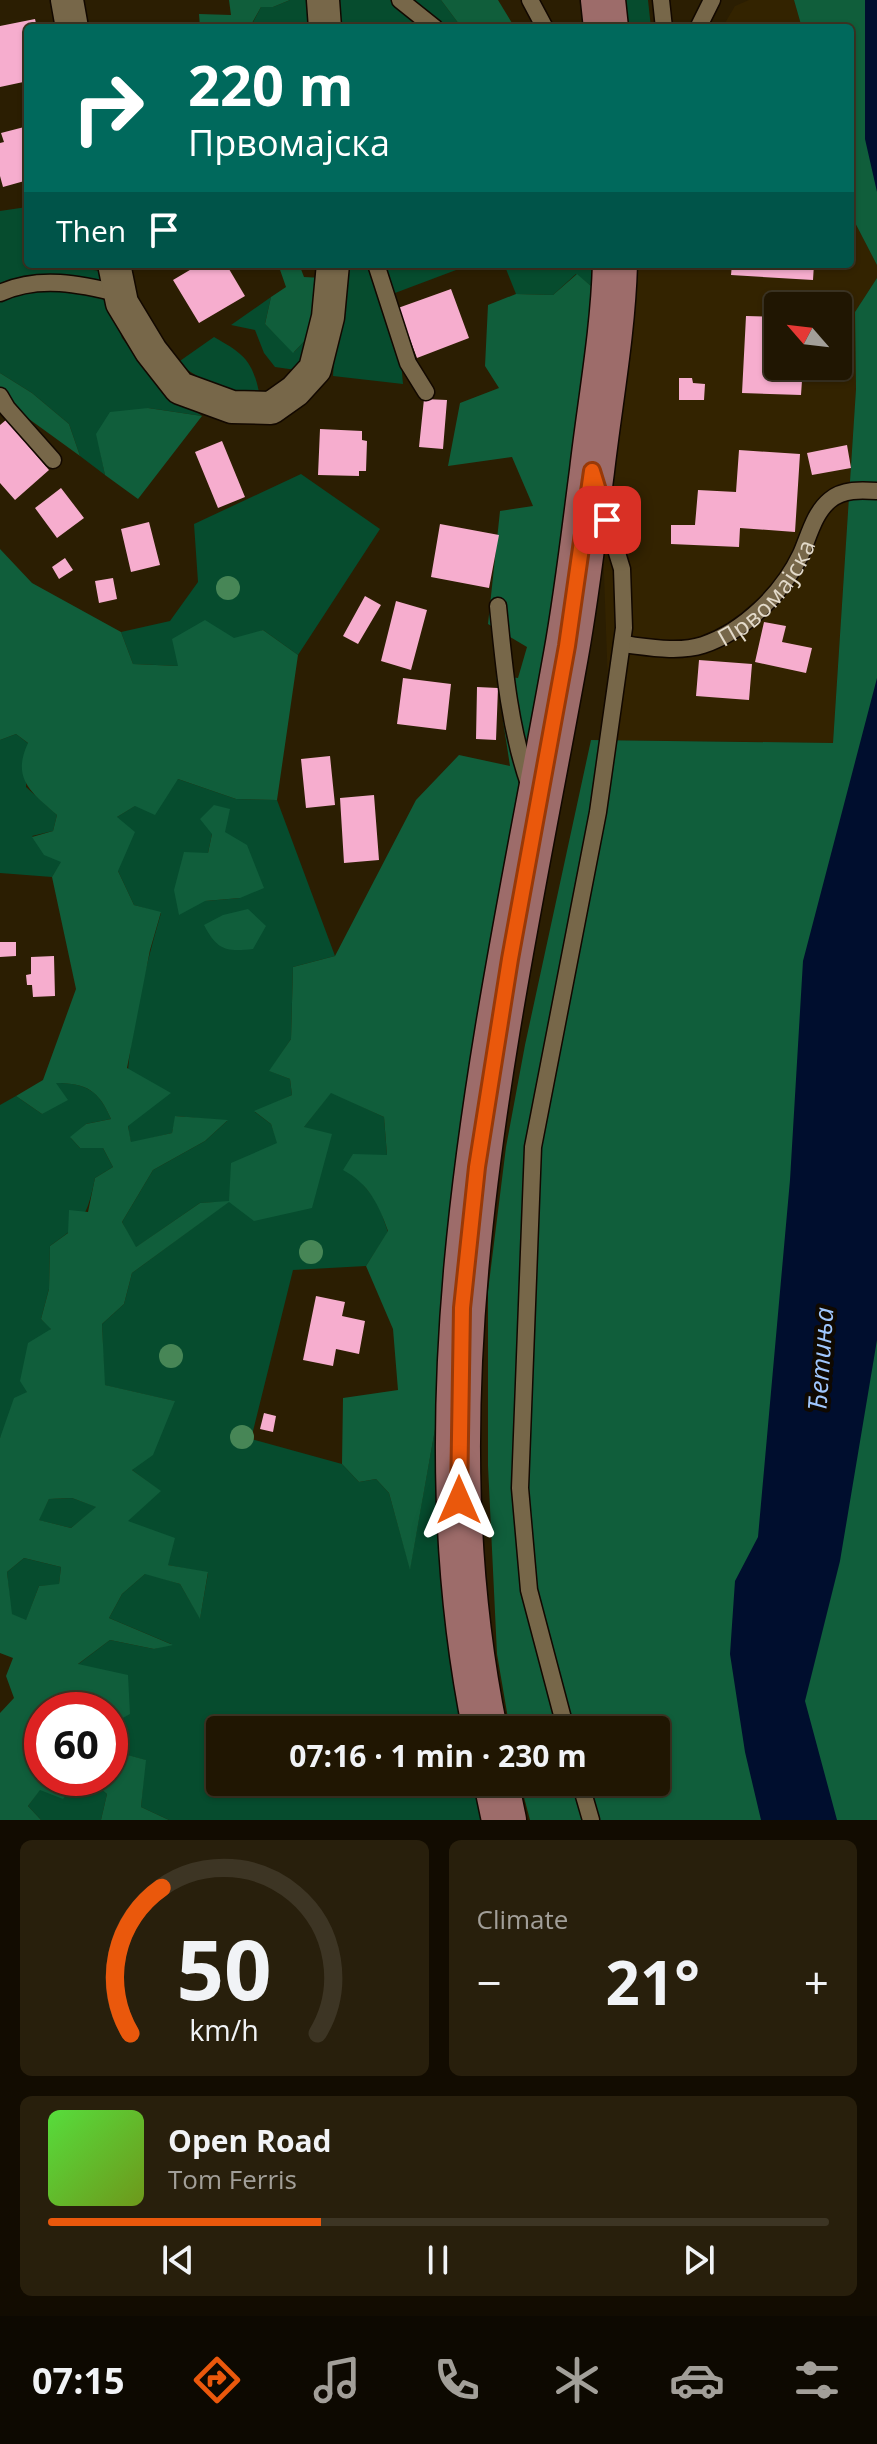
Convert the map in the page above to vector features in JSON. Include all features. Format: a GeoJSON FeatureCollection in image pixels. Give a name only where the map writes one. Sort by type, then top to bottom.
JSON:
{"type":"FeatureCollection","features":[{"type":"Feature","properties":{"kind":"main road"},"geometry":{"type":"LineString","coordinates":[[603,0],[606,24]]}},
{"type":"Feature","properties":{"kind":"main road"},"geometry":{"type":"LineString","coordinates":[[483,1716],[469,1628],[460,1524],[462,1308],[487,1098],[574,603],[609,336],[615,268]]}},
{"type":"Feature","properties":{"kind":"main road"},"geometry":{"type":"LineString","coordinates":[[499,1796],[504,1820]]}},
{"type":"Feature","properties":{"kind":"street"},"geometry":{"type":"LineString","coordinates":[[67,0],[71,24]]}},
{"type":"Feature","properties":{"kind":"street"},"geometry":{"type":"LineString","coordinates":[[323,0],[325,24]]}},
{"type":"Feature","properties":{"kind":"street"},"geometry":{"type":"LineString","coordinates":[[117,279],[122,303],[151,351],[180,388],[232,407],[271,408],[295,391],[315,369],[328,317],[333,268]]}},
{"type":"Feature","properties":{"kind":"lane"},"geometry":{"type":"LineString","coordinates":[[400,0],[430,24]]}},
{"type":"Feature","properties":{"kind":"lane"},"geometry":{"type":"LineString","coordinates":[[530,0],[543,24]]}},
{"type":"Feature","properties":{"kind":"lane"},"geometry":{"type":"LineString","coordinates":[[661,0],[664,24]]}},
{"type":"Feature","properties":{"kind":"lane"},"geometry":{"type":"LineString","coordinates":[[700,24],[711,0]]}},
{"type":"Feature","properties":{"kind":"lane"},"geometry":{"type":"LineString","coordinates":[[377,268],[408,363],[426,392]]}},
{"type":"Feature","properties":{"kind":"lane"},"geometry":{"type":"LineString","coordinates":[[0,293],[42,282],[82,284],[117,279]]}},
{"type":"Feature","properties":{"kind":"lane"},"geometry":{"type":"LineString","coordinates":[[0,396],[53,460]]}},
{"type":"Feature","properties":{"kind":"lane"},"geometry":{"type":"LineString","coordinates":[[562,1716],[529,1590],[520,1488],[533,1147],[598,812],[622,644],[622,569],[592,471]]}},
{"type":"Feature","properties":{"kind":"lane","name":"Првомајска"},"geometry":{"type":"LineString","coordinates":[[622,644],[665,648],[701,645],[745,624],[775,592],[799,558],[816,516],[831,498],[856,489],[877,491]]}},
{"type":"Feature","properties":{"kind":"lane"},"geometry":{"type":"LineString","coordinates":[[498,606],[517,748],[538,808]]}},
{"type":"Feature","properties":{"kind":"lane"},"geometry":{"type":"LineString","coordinates":[[584,1796],[591,1820]]}},
{"type":"Feature","properties":{"kind":"shaded area"},"geometry":{"type":"Polygon","coordinates":[[[749,0],[794,0],[801,24],[724,24],[735,6],[749,0]]]}},
{"type":"Feature","properties":{"kind":"shaded area"},"geometry":{"type":"Polygon","coordinates":[[[854,221],[877,265],[877,278],[855,312],[856,389],[833,743],[610,740],[603,548],[622,268],[854,268],[854,221]]]}},
{"type":"Feature","properties":{"kind":"green space"},"geometry":{"type":"Polygon","coordinates":[[[229,0],[290,0],[273,7],[261,7],[253,24],[200,24],[199,14],[231,15],[229,0]]]}},
{"type":"Feature","properties":{"kind":"green space"},"geometry":{"type":"Polygon","coordinates":[[[290,0],[308,0],[310,24],[252,24],[261,7],[273,7],[290,0]]]}},
{"type":"Feature","properties":{"kind":"green space"},"geometry":{"type":"Polygon","coordinates":[[[337,0],[441,0],[459,24],[338,24],[337,0]]]}},
{"type":"Feature","properties":{"kind":"green space"},"geometry":{"type":"Polygon","coordinates":[[[441,0],[498,0],[513,24],[459,24],[441,0]]]}},
{"type":"Feature","properties":{"kind":"green space"},"geometry":{"type":"Polygon","coordinates":[[[617,0],[648,0],[651,24],[619,24],[617,0]]]}},
{"type":"Feature","properties":{"kind":"green space"},"geometry":{"type":"Polygon","coordinates":[[[794,0],[877,0],[877,265],[854,221],[854,24],[801,24],[794,0]]]}},
{"type":"Feature","properties":{"kind":"green space"},"geometry":{"type":"Polygon","coordinates":[[[24,207],[24,268],[100,271],[122,338],[152,376],[202,416],[148,408],[97,434],[105,475],[80,456],[69,424],[32,393],[0,373],[0,211],[24,207]]]}},
{"type":"Feature","properties":{"kind":"green space"},"geometry":{"type":"Polygon","coordinates":[[[279,268],[301,268],[304,277],[323,278],[314,331],[293,353],[265,324],[271,297],[286,287],[279,268]]]}},
{"type":"Feature","properties":{"kind":"green space"},"geometry":{"type":"Polygon","coordinates":[[[340,268],[461,268],[395,293],[403,384],[333,376],[340,268]]]}},
{"type":"Feature","properties":{"kind":"green space"},"geometry":{"type":"Polygon","coordinates":[[[506,268],[592,268],[591,286],[576,274],[553,295],[516,294],[506,268]]]}},
{"type":"Feature","properties":{"kind":"green space"},"geometry":{"type":"Polygon","coordinates":[[[577,274],[591,286],[584,404],[452,1186],[440,1401],[410,1570],[389,1493],[376,1479],[359,1482],[342,1464],[343,1398],[398,1390],[393,1329],[366,1266],[388,1231],[372,1196],[360,1182],[343,1170],[353,1154],[387,1155],[384,1117],[331,1093],[304,1127],[332,1134],[312,1208],[254,1221],[229,1202],[132,1273],[124,1304],[102,1324],[105,1385],[175,1401],[153,1455],[132,1470],[161,1491],[128,1521],[175,1538],[168,1565],[208,1572],[200,1619],[180,1584],[145,1574],[122,1594],[109,1618],[173,1645],[154,1649],[110,1640],[78,1664],[128,1675],[130,1714],[128,1692],[24,1692],[24,1796],[36,1796],[28,1806],[41,1820],[0,1820],[0,1713],[14,1698],[6,1676],[13,1658],[0,1653],[0,1438],[14,1398],[27,1392],[20,1381],[28,1343],[51,1329],[41,1319],[49,1289],[50,1246],[68,1233],[69,1210],[88,1212],[95,1178],[113,1167],[103,1148],[80,1148],[70,1137],[86,1124],[111,1119],[91,1090],[56,1083],[68,1100],[42,1114],[16,1096],[43,1080],[76,989],[52,877],[61,862],[44,855],[32,837],[53,831],[57,815],[32,792],[23,776],[23,756],[28,743],[16,734],[0,740],[0,549],[32,583],[121,632],[133,664],[178,666],[172,639],[205,620],[234,638],[263,630],[298,655],[277,800],[236,799],[178,779],[155,815],[135,806],[117,817],[135,832],[118,871],[134,905],[161,912],[150,950],[127,1068],[171,1093],[128,1126],[131,1142],[172,1133],[175,1116],[228,1120],[205,1141],[153,1170],[122,1222],[136,1247],[200,1203],[229,1201],[231,1163],[277,1143],[271,1124],[254,1111],[292,1095],[290,1079],[269,1071],[291,1039],[293,967],[335,956],[416,800],[459,755],[510,766],[496,675],[518,678],[527,647],[488,624],[500,511],[533,506],[512,457],[448,466],[460,403],[499,388],[485,366],[488,305],[516,294],[553,295],[577,274]],[[72,1498],[49,1499],[39,1520],[71,1528],[96,1507],[72,1498]],[[24,1558],[7,1572],[12,1614],[26,1620],[39,1586],[59,1584],[61,1567],[24,1558]]]}},
{"type":"Feature","properties":{"kind":"green space"},"geometry":{"type":"Polygon","coordinates":[[[877,278],[877,1820],[530,1820],[524,1796],[670,1796],[670,1716],[508,1716],[497,1654],[488,1466],[488,1291],[506,1147],[525,1045],[591,740],[833,743],[856,389],[855,312],[877,278]]]}},
{"type":"Feature","properties":{"kind":"green space"},"geometry":{"type":"Polygon","coordinates":[[[271,297],[265,324],[294,352],[314,331],[296,370],[275,367],[264,353],[255,330],[231,325],[271,297]]]}},
{"type":"Feature","properties":{"kind":"green space"},"geometry":{"type":"Polygon","coordinates":[[[214,337],[249,364],[259,392],[226,390],[177,363],[214,337]]]}},
{"type":"Feature","properties":{"kind":"green space"},"geometry":{"type":"Polygon","coordinates":[[[0,373],[32,393],[69,424],[80,456],[0,398],[0,373]]]}},
{"type":"Feature","properties":{"kind":"green space"},"geometry":{"type":"Polygon","coordinates":[[[148,408],[202,416],[138,499],[105,475],[96,434],[110,412],[148,408]]]}},
{"type":"Feature","properties":{"kind":"green space"},"geometry":{"type":"Polygon","coordinates":[[[301,474],[380,529],[298,655],[263,630],[178,666],[133,664],[121,632],[170,621],[198,582],[194,524],[301,474]]]}},
{"type":"Feature","properties":{"kind":"green space"},"geometry":{"type":"Polygon","coordinates":[[[16,734],[29,744],[26,787],[57,815],[53,831],[32,836],[62,862],[52,877],[0,873],[0,740],[16,734]]]}},
{"type":"Feature","properties":{"kind":"green space"},"geometry":{"type":"Polygon","coordinates":[[[178,779],[236,799],[277,800],[335,956],[293,967],[291,1039],[270,1071],[290,1079],[292,1095],[255,1112],[271,1124],[278,1143],[229,1201],[303,1128],[331,1092],[384,1117],[387,1155],[358,1178],[378,1203],[388,1232],[366,1266],[293,1270],[251,1439],[342,1464],[359,1482],[376,1479],[389,1493],[410,1568],[440,1401],[465,1716],[206,1716],[206,1796],[481,1796],[486,1820],[169,1820],[141,1807],[145,1760],[128,1755],[128,1692],[107,1692],[77,1665],[110,1640],[154,1649],[171,1644],[109,1618],[122,1594],[146,1573],[180,1584],[200,1618],[208,1573],[168,1565],[127,1521],[160,1491],[132,1470],[174,1401],[104,1385],[102,1324],[124,1304],[132,1273],[228,1202],[200,1203],[135,1248],[122,1222],[153,1170],[205,1141],[227,1121],[176,1116],[172,1133],[131,1143],[127,1118],[129,1059],[140,996],[161,913],[134,905],[118,871],[117,817],[178,779]],[[212,834],[208,853],[205,901],[240,898],[212,834]]]}},
{"type":"Feature","properties":{"kind":"green space"},"geometry":{"type":"Polygon","coordinates":[[[214,805],[230,809],[225,832],[247,845],[264,888],[240,898],[205,901],[179,915],[174,890],[184,852],[208,853],[212,834],[200,819],[214,805]]]}},
{"type":"Feature","properties":{"kind":"green space"},"geometry":{"type":"Polygon","coordinates":[[[248,909],[266,926],[253,949],[223,948],[213,940],[204,925],[223,915],[248,909]]]}},
{"type":"Feature","properties":{"kind":"green space"},"geometry":{"type":"Polygon","coordinates":[[[55,1083],[83,1087],[102,1101],[111,1119],[86,1124],[71,1138],[80,1148],[103,1148],[113,1167],[95,1178],[86,1211],[77,1225],[50,1246],[49,1289],[41,1319],[51,1328],[27,1392],[0,1438],[0,1105],[16,1096],[42,1114],[55,1083]]]}},
{"type":"Feature","properties":{"kind":"green space"},"geometry":{"type":"Polygon","coordinates":[[[72,1498],[97,1507],[71,1528],[38,1520],[49,1499],[72,1498]]]}},
{"type":"Feature","properties":{"kind":"green space"},"geometry":{"type":"Polygon","coordinates":[[[24,1558],[61,1567],[59,1585],[39,1586],[26,1621],[11,1614],[7,1572],[24,1558]]]}},
{"type":"Feature","properties":{"kind":"green space"},"geometry":{"type":"Polygon","coordinates":[[[128,1755],[146,1760],[141,1807],[169,1820],[101,1820],[107,1796],[128,1796],[128,1755]]]}},
{"type":"Feature","properties":{"kind":"green space"},"geometry":{"type":"Polygon","coordinates":[[[35,1796],[107,1796],[101,1820],[41,1820],[28,1806],[35,1796]]]}},
{"type":"Feature","properties":{"kind":"water"},"geometry":{"type":"Polygon","coordinates":[[[865,0],[877,0],[877,192],[865,139],[865,0]]]}},
{"type":"Feature","properties":{"kind":"water","name":"Ђетиња"},"geometry":{"type":"Polygon","coordinates":[[[877,678],[877,1340],[840,1561],[805,1701],[837,1820],[761,1820],[745,1752],[730,1654],[735,1581],[758,1537],[790,1180],[803,961],[877,678]]]}},
{"type":"Feature","properties":{"kind":"building"},"geometry":{"type":"Polygon","coordinates":[[[35,19],[36,24],[24,24],[24,82],[0,87],[0,26],[35,19]]]}},
{"type":"Feature","properties":{"kind":"building"},"geometry":{"type":"Polygon","coordinates":[[[24,127],[24,181],[3,187],[0,143],[4,142],[1,133],[24,127]]]}},
{"type":"Feature","properties":{"kind":"building"},"geometry":{"type":"Polygon","coordinates":[[[193,268],[228,268],[245,296],[199,323],[173,280],[193,268]]]}},
{"type":"Feature","properties":{"kind":"building"},"geometry":{"type":"Polygon","coordinates":[[[732,268],[814,268],[813,280],[731,275],[732,268]]]}},
{"type":"Feature","properties":{"kind":"building"},"geometry":{"type":"Polygon","coordinates":[[[451,289],[469,338],[417,358],[398,308],[451,289]]]}},
{"type":"Feature","properties":{"kind":"building"},"geometry":{"type":"Polygon","coordinates":[[[746,316],[764,317],[764,380],[802,380],[801,395],[742,393],[746,316]]]}},
{"type":"Feature","properties":{"kind":"building"},"geometry":{"type":"Polygon","coordinates":[[[679,378],[692,378],[693,383],[705,384],[704,400],[679,400],[679,378]]]}},
{"type":"Feature","properties":{"kind":"building"},"geometry":{"type":"Polygon","coordinates":[[[424,399],[447,400],[443,449],[419,447],[424,399]]]}},
{"type":"Feature","properties":{"kind":"building"},"geometry":{"type":"Polygon","coordinates":[[[6,420],[49,470],[15,500],[0,483],[0,425],[6,420]]]}},
{"type":"Feature","properties":{"kind":"building"},"geometry":{"type":"Polygon","coordinates":[[[320,429],[362,431],[362,440],[367,441],[366,471],[359,471],[359,476],[318,475],[320,429]]]}},
{"type":"Feature","properties":{"kind":"building"},"geometry":{"type":"Polygon","coordinates":[[[222,441],[245,497],[218,508],[195,452],[222,441]]]}},
{"type":"Feature","properties":{"kind":"building"},"geometry":{"type":"Polygon","coordinates":[[[847,445],[851,468],[812,475],[807,453],[847,445]]]}},
{"type":"Feature","properties":{"kind":"building"},"geometry":{"type":"Polygon","coordinates":[[[739,450],[800,454],[795,532],[740,528],[739,547],[671,544],[671,525],[695,525],[698,490],[736,492],[739,450]]]}},
{"type":"Feature","properties":{"kind":"building"},"geometry":{"type":"Polygon","coordinates":[[[61,488],[84,518],[57,538],[35,508],[61,488]]]}},
{"type":"Feature","properties":{"kind":"building"},"geometry":{"type":"Polygon","coordinates":[[[149,522],[160,565],[131,572],[121,529],[149,522]]]}},
{"type":"Feature","properties":{"kind":"building"},"geometry":{"type":"Polygon","coordinates":[[[440,524],[499,535],[489,588],[431,577],[440,524]]]}},
{"type":"Feature","properties":{"kind":"building"},"geometry":{"type":"Polygon","coordinates":[[[65,558],[73,570],[59,579],[52,567],[65,558]]]}},
{"type":"Feature","properties":{"kind":"building"},"geometry":{"type":"Polygon","coordinates":[[[113,578],[117,599],[99,603],[95,581],[113,578]]]}},
{"type":"Feature","properties":{"kind":"building"},"geometry":{"type":"Polygon","coordinates":[[[365,596],[381,605],[358,644],[343,636],[365,596]]]}},
{"type":"Feature","properties":{"kind":"building"},"geometry":{"type":"Polygon","coordinates":[[[396,601],[427,610],[411,670],[381,661],[396,601]]]}},
{"type":"Feature","properties":{"kind":"building"},"geometry":{"type":"Polygon","coordinates":[[[764,622],[786,626],[782,642],[812,648],[806,673],[755,662],[764,622]]]}},
{"type":"Feature","properties":{"kind":"building"},"geometry":{"type":"Polygon","coordinates":[[[699,660],[752,664],[749,700],[696,696],[699,660]]]}},
{"type":"Feature","properties":{"kind":"building"},"geometry":{"type":"Polygon","coordinates":[[[403,678],[451,684],[446,730],[397,724],[403,678]]]}},
{"type":"Feature","properties":{"kind":"building"},"geometry":{"type":"Polygon","coordinates":[[[477,687],[498,688],[496,740],[476,739],[477,687]]]}},
{"type":"Feature","properties":{"kind":"building"},"geometry":{"type":"Polygon","coordinates":[[[330,756],[335,805],[306,808],[301,759],[330,756]]]}},
{"type":"Feature","properties":{"kind":"building"},"geometry":{"type":"Polygon","coordinates":[[[374,795],[379,860],[344,863],[340,798],[374,795]]]}},
{"type":"Feature","properties":{"kind":"building"},"geometry":{"type":"Polygon","coordinates":[[[0,942],[16,942],[16,956],[0,957],[0,942]]]}},
{"type":"Feature","properties":{"kind":"building"},"geometry":{"type":"Polygon","coordinates":[[[54,956],[55,996],[33,997],[32,985],[27,985],[26,975],[31,974],[31,957],[54,956]]]}},
{"type":"Feature","properties":{"kind":"building"},"geometry":{"type":"Polygon","coordinates":[[[316,1296],[345,1302],[342,1316],[365,1321],[359,1354],[336,1349],[333,1366],[303,1360],[316,1296]]]}},
{"type":"Feature","properties":{"kind":"building"},"geometry":{"type":"Polygon","coordinates":[[[264,1413],[276,1416],[273,1432],[260,1429],[264,1413]]]}},
{"type":"Feature","properties":{"kind":"route"},"geometry":{"type":"LineString","coordinates":[[459,1500],[462,1308],[477,1167],[510,959],[577,589],[592,471],[607,520]]}}]}
